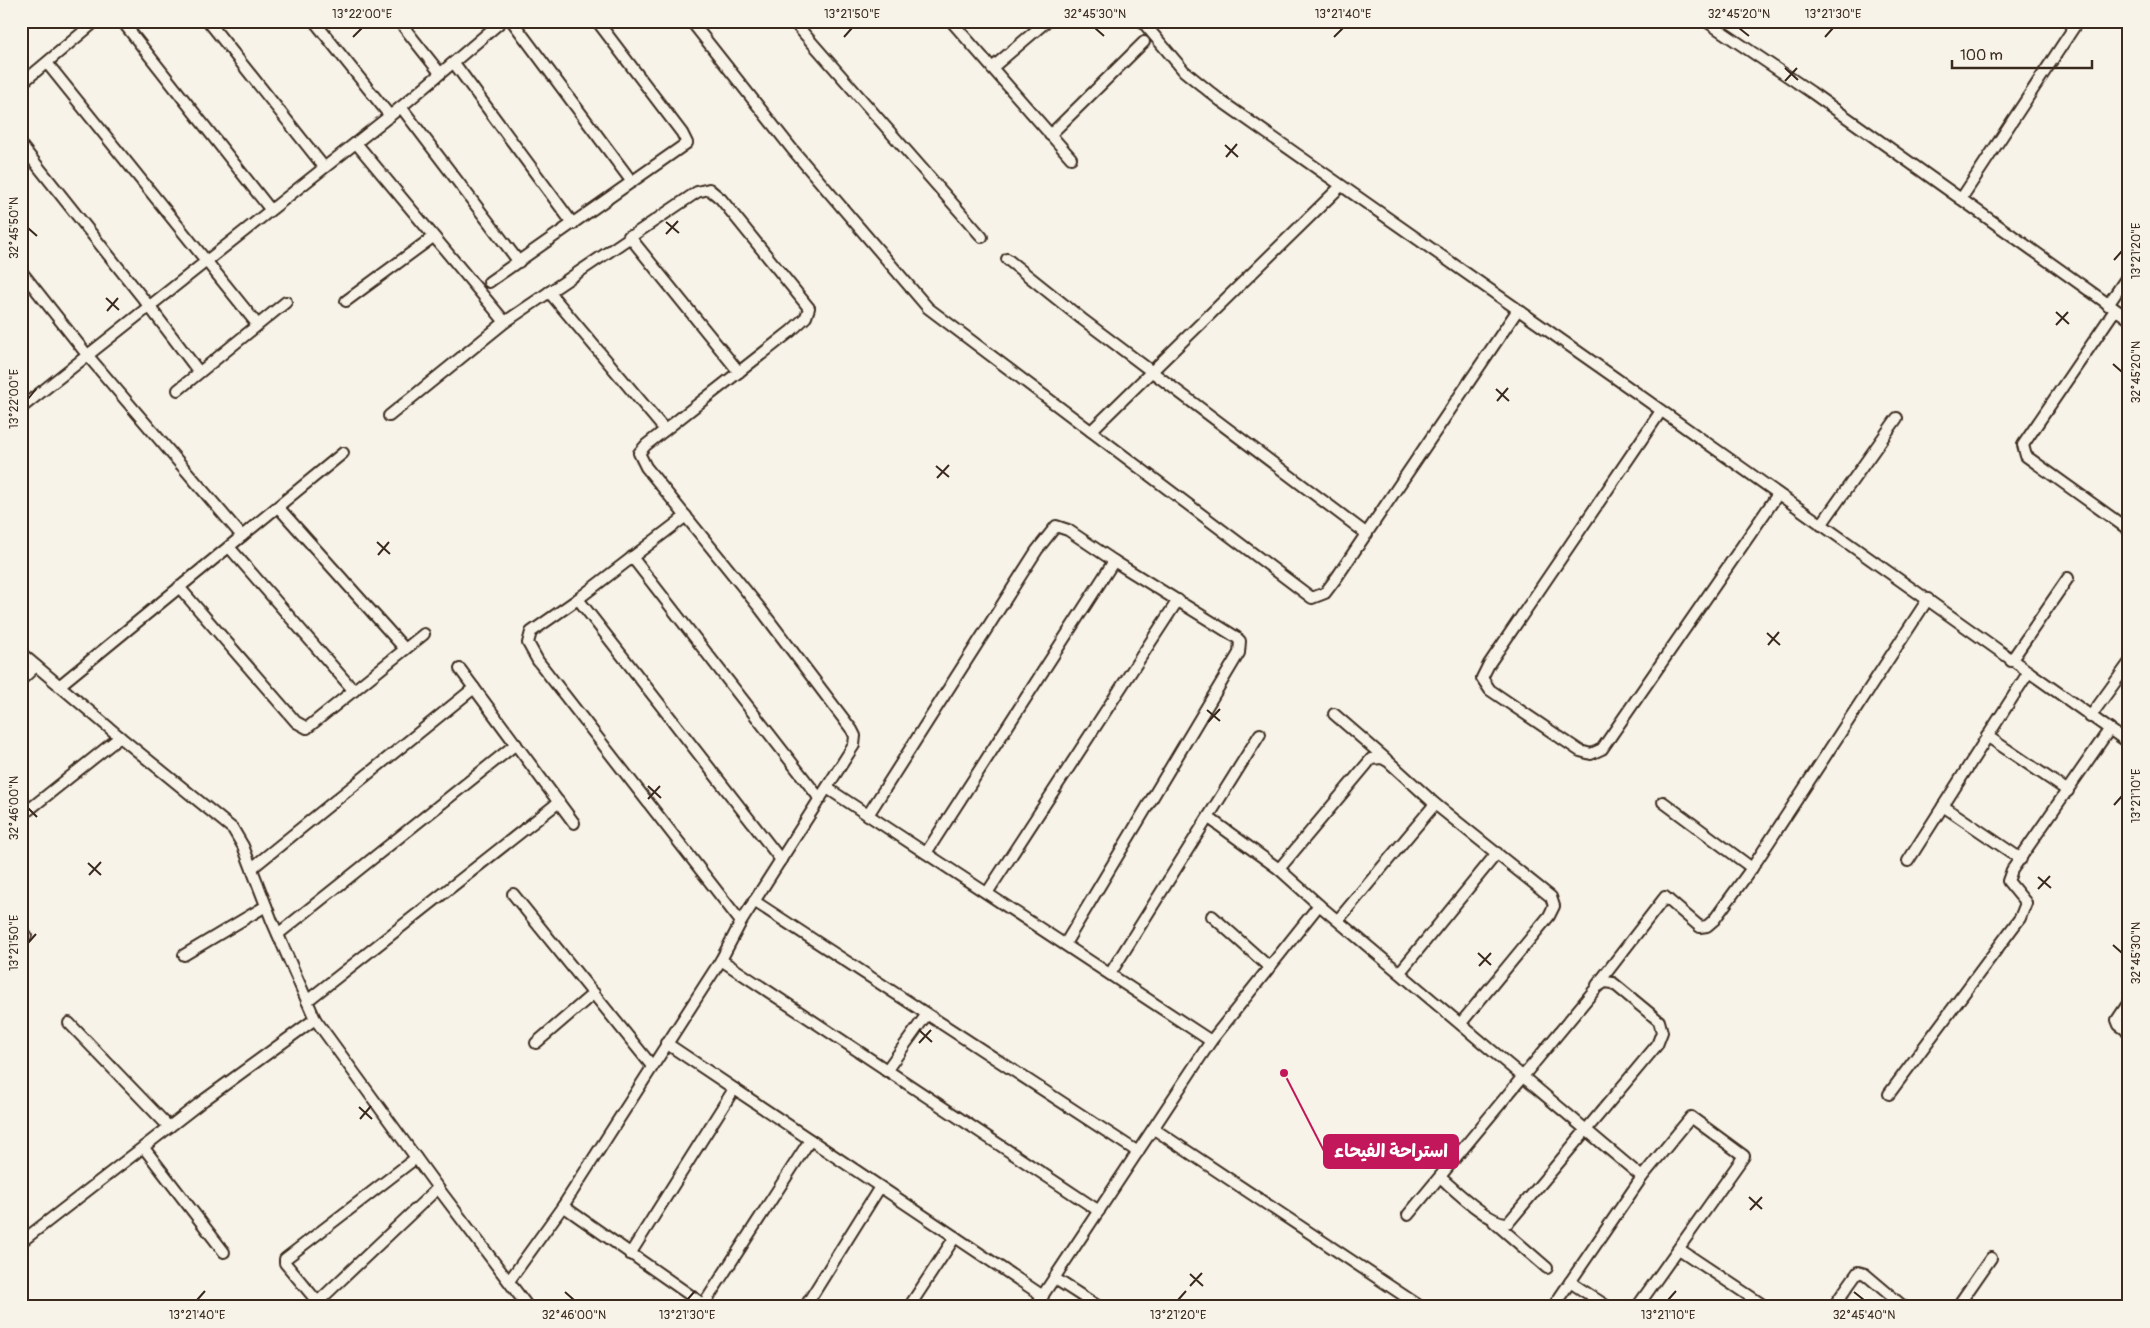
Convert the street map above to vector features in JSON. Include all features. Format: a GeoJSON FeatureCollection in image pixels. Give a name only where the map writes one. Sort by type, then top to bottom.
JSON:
{"type":"FeatureCollection","features":[{"type":"Feature","properties":{"kind":"street"},"geometry":{"type":"LineString","coordinates":[[21,84],[96,21]]}},
{"type":"Feature","properties":{"kind":"street"},"geometry":{"type":"LineString","coordinates":[[122,21],[270,210]]}},
{"type":"Feature","properties":{"kind":"street"},"geometry":{"type":"LineString","coordinates":[[208,21],[324,167]]}},
{"type":"Feature","properties":{"kind":"street"},"geometry":{"type":"LineString","coordinates":[[314,21],[390,116]]}},
{"type":"Feature","properties":{"kind":"street"},"geometry":{"type":"LineString","coordinates":[[399,21],[440,73]]}},
{"type":"Feature","properties":{"kind":"street"},"geometry":{"type":"LineString","coordinates":[[22,406],[88,356],[390,116],[502,21]]}},
{"type":"Feature","properties":{"kind":"street"},"geometry":{"type":"LineString","coordinates":[[512,21],[632,182]]}},
{"type":"Feature","properties":{"kind":"street"},"geometry":{"type":"LineString","coordinates":[[489,282],[686,143],[682,132],[597,21]]}},
{"type":"Feature","properties":{"kind":"street"},"geometry":{"type":"LineString","coordinates":[[690,21],[792,149],[928,308],[1312,598],[1325,593],[1517,310]]}},
{"type":"Feature","properties":{"kind":"street"},"geometry":{"type":"LineString","coordinates":[[793,21],[982,237]]}},
{"type":"Feature","properties":{"kind":"street"},"geometry":{"type":"LineString","coordinates":[[950,21],[1071,158]]}},
{"type":"Feature","properties":{"kind":"street"},"geometry":{"type":"LineString","coordinates":[[992,68],[1047,21]]}},
{"type":"Feature","properties":{"kind":"street"},"geometry":{"type":"LineString","coordinates":[[1142,21],[1184,71],[1198,84],[1928,599],[2011,661],[2129,744]]}},
{"type":"Feature","properties":{"kind":"street"},"geometry":{"type":"LineString","coordinates":[[1706,21],[1811,92],[2129,319]]}},
{"type":"Feature","properties":{"kind":"street"},"geometry":{"type":"LineString","coordinates":[[1961,199],[2078,21]]}},
{"type":"Feature","properties":{"kind":"street"},"geometry":{"type":"LineString","coordinates":[[1050,135],[1144,42]]}},
{"type":"Feature","properties":{"kind":"street"},"geometry":{"type":"LineString","coordinates":[[47,63],[257,324]]}},
{"type":"Feature","properties":{"kind":"street"},"geometry":{"type":"LineString","coordinates":[[454,63],[573,224]]}},
{"type":"Feature","properties":{"kind":"street"},"geometry":{"type":"LineString","coordinates":[[401,107],[518,262]]}},
{"type":"Feature","properties":{"kind":"street"},"geometry":{"type":"LineString","coordinates":[[356,143],[505,322]]}},
{"type":"Feature","properties":{"kind":"street"},"geometry":{"type":"LineString","coordinates":[[21,145],[199,372]]}},
{"type":"Feature","properties":{"kind":"street"},"geometry":{"type":"LineString","coordinates":[[1091,432],[1341,186]]}},
{"type":"Feature","properties":{"kind":"street"},"geometry":{"type":"LineString","coordinates":[[389,416],[505,322],[629,236],[697,192],[709,188],[809,308],[806,317],[642,448],[639,453],[640,459],[759,607],[855,736],[854,745],[741,922],[721,960],[563,1206],[509,1281]]}},
{"type":"Feature","properties":{"kind":"street"},"geometry":{"type":"LineString","coordinates":[[629,236],[739,372]]}},
{"type":"Feature","properties":{"kind":"street"},"geometry":{"type":"LineString","coordinates":[[346,301],[433,237]]}},
{"type":"Feature","properties":{"kind":"street"},"geometry":{"type":"LineString","coordinates":[[1007,259],[1366,534]]}},
{"type":"Feature","properties":{"kind":"street"},"geometry":{"type":"LineString","coordinates":[[21,271],[88,356],[242,536]]}},
{"type":"Feature","properties":{"kind":"street"},"geometry":{"type":"LineString","coordinates":[[2129,274],[2112,307],[2024,444],[2023,450],[2026,456],[2129,530]]}},
{"type":"Feature","properties":{"kind":"street"},"geometry":{"type":"LineString","coordinates":[[549,292],[665,430]]}},
{"type":"Feature","properties":{"kind":"street"},"geometry":{"type":"LineString","coordinates":[[178,390],[286,302]]}},
{"type":"Feature","properties":{"kind":"street"},"geometry":{"type":"LineString","coordinates":[[1661,411],[1489,664],[1482,678],[1490,690],[1580,751],[1591,754],[1602,749],[1778,494]]}},
{"type":"Feature","properties":{"kind":"street"},"geometry":{"type":"LineString","coordinates":[[1821,525],[1896,418]]}},
{"type":"Feature","properties":{"kind":"street"},"geometry":{"type":"LineString","coordinates":[[59,686],[342,453]]}},
{"type":"Feature","properties":{"kind":"street"},"geometry":{"type":"LineString","coordinates":[[278,506],[405,649]]}},
{"type":"Feature","properties":{"kind":"street"},"geometry":{"type":"LineString","coordinates":[[686,516],[578,600],[531,632],[528,638],[528,648],[741,922]]}},
{"type":"Feature","properties":{"kind":"street"},"geometry":{"type":"LineString","coordinates":[[868,815],[1052,528],[1056,526],[1062,526],[1114,562],[1236,637],[1240,642],[1239,654],[1066,944]]}},
{"type":"Feature","properties":{"kind":"street"},"geometry":{"type":"LineString","coordinates":[[229,547],[354,691]]}},
{"type":"Feature","properties":{"kind":"street"},"geometry":{"type":"LineString","coordinates":[[632,557],[820,799]]}},
{"type":"Feature","properties":{"kind":"street"},"geometry":{"type":"LineString","coordinates":[[926,853],[1114,562]]}},
{"type":"Feature","properties":{"kind":"street"},"geometry":{"type":"LineString","coordinates":[[2011,661],[2068,578]]}},
{"type":"Feature","properties":{"kind":"street"},"geometry":{"type":"LineString","coordinates":[[180,587],[302,727],[311,726],[424,634]]}},
{"type":"Feature","properties":{"kind":"street"},"geometry":{"type":"LineString","coordinates":[[1408,1215],[1592,993],[1665,897],[1700,927],[1707,926],[1729,902],[1928,599]]}},
{"type":"Feature","properties":{"kind":"street"},"geometry":{"type":"LineString","coordinates":[[578,600],[781,860]]}},
{"type":"Feature","properties":{"kind":"street"},"geometry":{"type":"LineString","coordinates":[[987,893],[1178,600]]}},
{"type":"Feature","properties":{"kind":"street"},"geometry":{"type":"LineString","coordinates":[[21,653],[120,737],[233,828],[239,836],[266,906],[315,1019],[438,1188],[528,1307]]}},
{"type":"Feature","properties":{"kind":"street"},"geometry":{"type":"LineString","coordinates":[[2090,717],[2129,663]]}},
{"type":"Feature","properties":{"kind":"street"},"geometry":{"type":"LineString","coordinates":[[21,680],[36,666]]}},
{"type":"Feature","properties":{"kind":"street"},"geometry":{"type":"LineString","coordinates":[[460,669],[574,823]]}},
{"type":"Feature","properties":{"kind":"street"},"geometry":{"type":"LineString","coordinates":[[1908,861],[2028,673]]}},
{"type":"Feature","properties":{"kind":"street"},"geometry":{"type":"LineString","coordinates":[[252,868],[474,688]]}},
{"type":"Feature","properties":{"kind":"street"},"geometry":{"type":"LineString","coordinates":[[1334,714],[1435,804],[1551,897],[1554,906],[1550,916],[1461,1023]]}},
{"type":"Feature","properties":{"kind":"street"},"geometry":{"type":"LineString","coordinates":[[1889,1094],[2020,918],[2026,903],[2008,881],[2012,870],[2022,859],[2109,730]]}},
{"type":"Feature","properties":{"kind":"street"},"geometry":{"type":"LineString","coordinates":[[1110,974],[1260,734]]}},
{"type":"Feature","properties":{"kind":"street"},"geometry":{"type":"LineString","coordinates":[[1987,736],[2068,792]]}},
{"type":"Feature","properties":{"kind":"street"},"geometry":{"type":"LineString","coordinates":[[21,816],[120,737]]}},
{"type":"Feature","properties":{"kind":"street"},"geometry":{"type":"LineString","coordinates":[[278,934],[516,744]]}},
{"type":"Feature","properties":{"kind":"street"},"geometry":{"type":"LineString","coordinates":[[1279,869],[1367,764],[1376,758],[1389,762]]}},
{"type":"Feature","properties":{"kind":"street"},"geometry":{"type":"LineString","coordinates":[[827,788],[1211,1041]]}},
{"type":"Feature","properties":{"kind":"street"},"geometry":{"type":"LineString","coordinates":[[307,1001],[559,802]]}},
{"type":"Feature","properties":{"kind":"street"},"geometry":{"type":"LineString","coordinates":[[1663,802],[1752,868]]}},
{"type":"Feature","properties":{"kind":"street"},"geometry":{"type":"LineString","coordinates":[[1338,920],[1435,804]]}},
{"type":"Feature","properties":{"kind":"street"},"geometry":{"type":"LineString","coordinates":[[1943,806],[2022,859]]}},
{"type":"Feature","properties":{"kind":"street"},"geometry":{"type":"LineString","coordinates":[[1209,818],[1279,869],[1319,905],[1642,1177]]}},
{"type":"Feature","properties":{"kind":"street"},"geometry":{"type":"LineString","coordinates":[[1400,972],[1497,853]]}},
{"type":"Feature","properties":{"kind":"street"},"geometry":{"type":"LineString","coordinates":[[513,894],[652,1066]]}},
{"type":"Feature","properties":{"kind":"street"},"geometry":{"type":"LineString","coordinates":[[754,901],[1138,1152]]}},
{"type":"Feature","properties":{"kind":"street"},"geometry":{"type":"LineString","coordinates":[[1035,1307],[1211,1041],[1319,905]]}},
{"type":"Feature","properties":{"kind":"street"},"geometry":{"type":"LineString","coordinates":[[184,955],[266,906]]}},
{"type":"Feature","properties":{"kind":"street"},"geometry":{"type":"LineString","coordinates":[[1212,916],[1269,967]]}},
{"type":"Feature","properties":{"kind":"street"},"geometry":{"type":"LineString","coordinates":[[721,960],[886,1071],[1099,1210]]}},
{"type":"Feature","properties":{"kind":"street"},"geometry":{"type":"LineString","coordinates":[[1492,1220],[1502,1224],[1511,1220],[1588,1130],[1657,1044],[1662,1032],[1659,1022],[1613,983],[1605,982],[1592,993]]}},
{"type":"Feature","properties":{"kind":"street"},"geometry":{"type":"LineString","coordinates":[[536,1043],[594,994]]}},
{"type":"Feature","properties":{"kind":"street"},"geometry":{"type":"LineString","coordinates":[[2129,1002],[2117,1020],[2119,1025],[2129,1032]]}},
{"type":"Feature","properties":{"kind":"street"},"geometry":{"type":"LineString","coordinates":[[886,1071],[927,1014]]}},
{"type":"Feature","properties":{"kind":"street"},"geometry":{"type":"LineString","coordinates":[[21,1242],[315,1019]]}},
{"type":"Feature","properties":{"kind":"street"},"geometry":{"type":"LineString","coordinates":[[69,1023],[169,1128]]}},
{"type":"Feature","properties":{"kind":"street"},"geometry":{"type":"LineString","coordinates":[[666,1043],[1043,1296]]}},
{"type":"Feature","properties":{"kind":"street"},"geometry":{"type":"LineString","coordinates":[[630,1254],[734,1090]]}},
{"type":"Feature","properties":{"kind":"street"},"geometry":{"type":"LineString","coordinates":[[1553,1307],[1642,1177],[1691,1116],[1744,1156],[1637,1307]]}},
{"type":"Feature","properties":{"kind":"street"},"geometry":{"type":"LineString","coordinates":[[1154,1129],[1421,1307]]}},
{"type":"Feature","properties":{"kind":"street"},"geometry":{"type":"LineString","coordinates":[[563,1206],[706,1305],[810,1140]]}},
{"type":"Feature","properties":{"kind":"street"},"geometry":{"type":"LineString","coordinates":[[144,1148],[224,1252]]}},
{"type":"Feature","properties":{"kind":"street"},"geometry":{"type":"LineString","coordinates":[[416,1158],[285,1259],[285,1263],[316,1300],[321,1299],[438,1188]]}},
{"type":"Feature","properties":{"kind":"street"},"geometry":{"type":"LineString","coordinates":[[1440,1177],[1547,1268]]}},
{"type":"Feature","properties":{"kind":"street"},"geometry":{"type":"LineString","coordinates":[[805,1307],[880,1187]]}},
{"type":"Feature","properties":{"kind":"street"},"geometry":{"type":"LineString","coordinates":[[909,1307],[955,1237]]}},
{"type":"Feature","properties":{"kind":"street"},"geometry":{"type":"LineString","coordinates":[[1679,1249],[1752,1303],[1766,1307]]}},
{"type":"Feature","properties":{"kind":"street"},"geometry":{"type":"LineString","coordinates":[[1957,1307],[1991,1258]]}},
{"type":"Feature","properties":{"kind":"street"},"geometry":{"type":"LineString","coordinates":[[1833,1307],[1858,1272],[1865,1274],[1904,1307]]}},
{"type":"Feature","properties":{"kind":"street"},"geometry":{"type":"LineString","coordinates":[[1054,1278],[1099,1307]]}},
{"type":"Feature","properties":{"kind":"street"},"geometry":{"type":"LineString","coordinates":[[1570,1282],[1608,1307]]}},
{"type":"Feature","properties":{"kind":"place","name":"استراحة الفيحاء"},"geometry":{"type":"Point","coordinates":[1284,1073]}}]}
